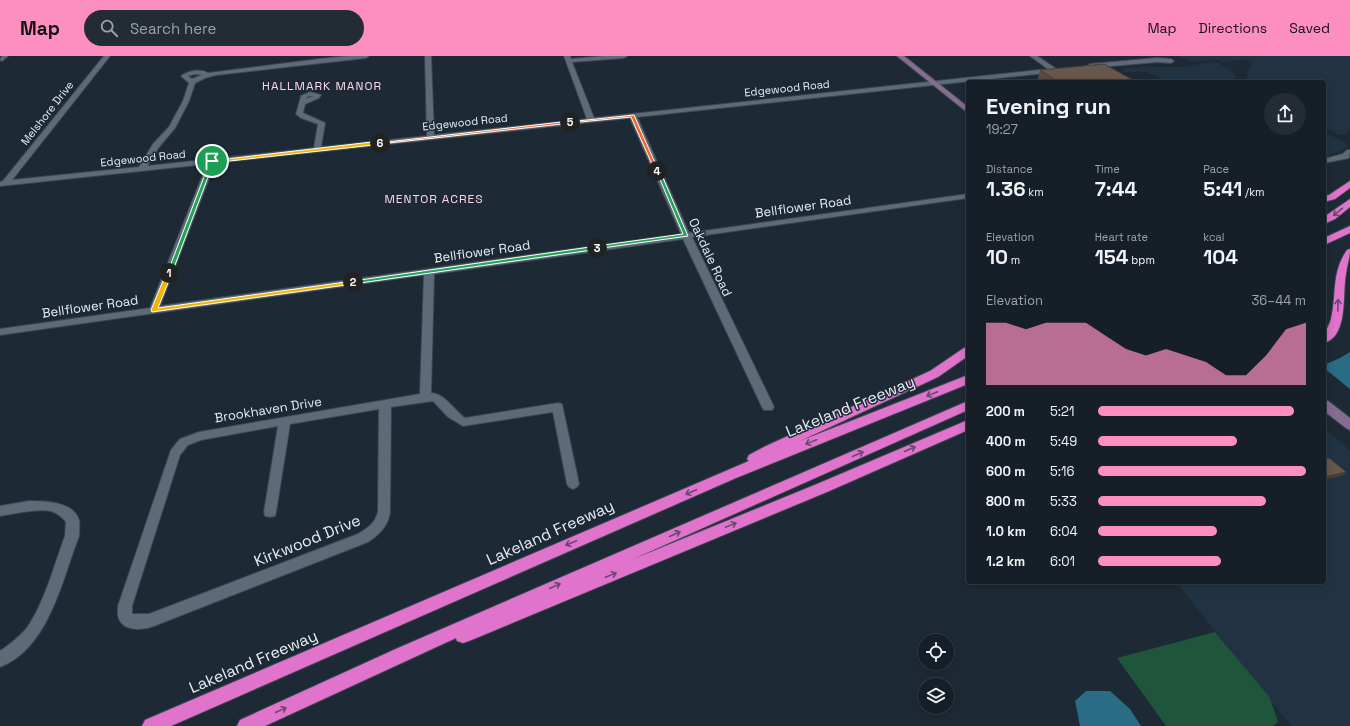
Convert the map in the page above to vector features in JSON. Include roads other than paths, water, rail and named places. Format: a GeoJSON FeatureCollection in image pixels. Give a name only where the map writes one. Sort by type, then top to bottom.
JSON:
{"type":"FeatureCollection","features":[{"type":"Feature","properties":{"kind":"highway"},"geometry":{"type":"LineString","coordinates":[[1326,199],[1332,197],[1350,184]]}},
{"type":"Feature","properties":{"kind":"highway"},"geometry":{"type":"LineString","coordinates":[[1326,220],[1350,202]]}},
{"type":"Feature","properties":{"kind":"highway"},"geometry":{"type":"LineString","coordinates":[[1326,241],[1350,229]]}},
{"type":"Feature","properties":{"kind":"highway"},"geometry":{"type":"LineString","coordinates":[[1326,338],[1330,335],[1336,324],[1339,308],[1340,271],[1350,252]]}},
{"type":"Feature","properties":{"kind":"highway"},"geometry":{"type":"LineString","coordinates":[[730,474],[770,448],[934,374],[966,352]]}},
{"type":"Feature","properties":{"kind":"highway","name":"Lakeland Freeway"},"geometry":{"type":"LineString","coordinates":[[151,726],[730,474],[966,380]]}},
{"type":"Feature","properties":{"kind":"highway"},"geometry":{"type":"LineString","coordinates":[[246,726],[404,653],[966,406]]}},
{"type":"Feature","properties":{"kind":"highway"},"geometry":{"type":"LineString","coordinates":[[404,653],[461,637],[822,488],[966,425]]}},
{"type":"Feature","properties":{"kind":"main road"},"geometry":{"type":"LineString","coordinates":[[900,56],[966,109]]}},
{"type":"Feature","properties":{"kind":"main road"},"geometry":{"type":"LineString","coordinates":[[1326,406],[1350,425]]}},
{"type":"Feature","properties":{"kind":"street","name":"Melshore Drive"},"geometry":{"type":"LineString","coordinates":[[3,184],[107,56]]}},
{"type":"Feature","properties":{"kind":"street"},"geometry":{"type":"LineString","coordinates":[[141,169],[156,146],[172,128],[186,102],[192,82],[198,77],[209,74],[273,65],[366,56]]}},
{"type":"Feature","properties":{"kind":"street"},"geometry":{"type":"LineString","coordinates":[[428,56],[431,137]]}},
{"type":"Feature","properties":{"kind":"street"},"geometry":{"type":"LineString","coordinates":[[591,120],[568,59],[624,56]]}},
{"type":"Feature","properties":{"kind":"street"},"geometry":{"type":"LineString","coordinates":[[1033,56],[1054,70]]}},
{"type":"Feature","properties":{"kind":"street"},"geometry":{"type":"LineString","coordinates":[[1085,66],[1157,60],[1171,61]]}},
{"type":"Feature","properties":{"kind":"street","name":"Edgewood Road"},"geometry":{"type":"LineString","coordinates":[[3,184],[1062,69]]}},
{"type":"Feature","properties":{"kind":"street"},"geometry":{"type":"LineString","coordinates":[[192,82],[184,76],[194,72],[209,74]]}},
{"type":"Feature","properties":{"kind":"street"},"geometry":{"type":"LineString","coordinates":[[302,103],[299,114],[303,118],[322,123],[317,150]]}},
{"type":"Feature","properties":{"kind":"street","name":"Oakdale Road"},"geometry":{"type":"LineString","coordinates":[[633,116],[686,235],[768,408]]}},
{"type":"Feature","properties":{"kind":"street"},"geometry":{"type":"LineString","coordinates":[[1326,161],[1346,156],[1350,152]]}},
{"type":"Feature","properties":{"kind":"street"},"geometry":{"type":"LineString","coordinates":[[154,310],[212,161]]}},
{"type":"Feature","properties":{"kind":"street","name":"Bellflower Road"},"geometry":{"type":"LineString","coordinates":[[0,332],[966,196]]}},
{"type":"Feature","properties":{"kind":"street"},"geometry":{"type":"LineString","coordinates":[[429,272],[425,397],[436,397],[452,414],[463,422],[558,407],[573,484]]}},
{"type":"Feature","properties":{"kind":"street","name":"Brookhaven Drive"},"geometry":{"type":"LineString","coordinates":[[131,622],[125,617],[125,606],[175,453],[184,442],[199,436],[425,397]]}},
{"type":"Feature","properties":{"kind":"street","name":"Kirkwood Drive"},"geometry":{"type":"LineString","coordinates":[[131,622],[149,622],[363,538],[378,527],[383,520],[384,512],[385,405]]}},
{"type":"Feature","properties":{"kind":"street"},"geometry":{"type":"LineString","coordinates":[[270,512],[285,421]]}},
{"type":"Feature","properties":{"kind":"street"},"geometry":{"type":"LineString","coordinates":[[0,511],[30,506],[53,506],[67,514],[73,521],[72,536],[42,617],[31,634],[20,646],[0,660]]}},
{"type":"Feature","properties":{"kind":"water"},"geometry":{"type":"Polygon","coordinates":[[[1350,352],[1350,389],[1326,370],[1326,364],[1350,352]]]}},
{"type":"Feature","properties":{"kind":"water"},"geometry":{"type":"Polygon","coordinates":[[[1086,691],[1110,691],[1130,709],[1141,726],[1080,726],[1075,701],[1086,691]]]}},
{"type":"Feature","properties":{"kind":"district","name":"HALLMARK MANOR"},"geometry":{"type":"Point","coordinates":[322,86]}},
{"type":"Feature","properties":{"kind":"district","name":"MENTOR ACRES"},"geometry":{"type":"Point","coordinates":[434,199]}}]}
